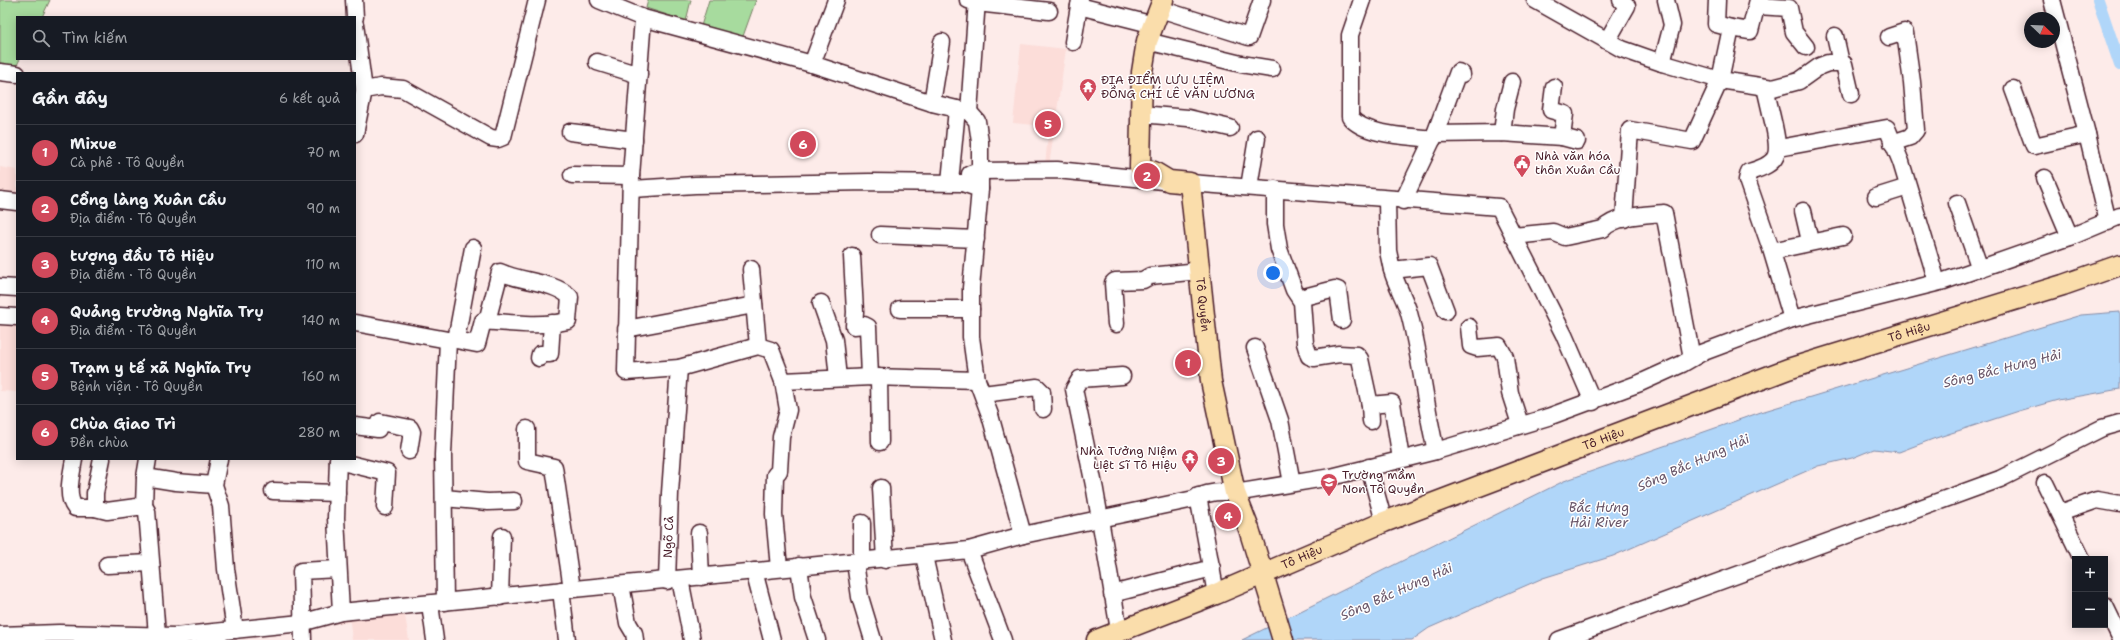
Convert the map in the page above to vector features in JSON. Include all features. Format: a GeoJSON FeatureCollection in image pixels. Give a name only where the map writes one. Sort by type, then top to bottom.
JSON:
{"type":"FeatureCollection","features":[{"type":"Feature","properties":{"kind":"main road"},"geometry":{"type":"LineString","coordinates":[[1156,19],[1142,72],[1139,173],[1154,172],[1169,181],[1190,184]]}},
{"type":"Feature","properties":{"kind":"main road","name":"Tô Quyền"},"geometry":{"type":"LineString","coordinates":[[1190,184],[1211,382],[1235,493],[1266,582],[1283,640]]}},
{"type":"Feature","properties":{"kind":"main road","name":"Tô Hiệu"},"geometry":{"type":"LineString","coordinates":[[1097,640],[1119,630],[1216,594],[1266,582],[1384,522],[1788,369],[2063,285],[2120,265]]}},
{"type":"Feature","properties":{"kind":"street"},"geometry":{"type":"LineString","coordinates":[[354,0],[355,16]]}},
{"type":"Feature","properties":{"kind":"street"},"geometry":{"type":"LineString","coordinates":[[364,90],[381,87],[403,89],[491,138],[498,139],[503,137],[537,0]]}},
{"type":"Feature","properties":{"kind":"street"},"geometry":{"type":"LineString","coordinates":[[599,0],[812,64],[932,103],[963,111],[977,121],[980,131],[980,189],[971,309],[971,337],[980,387],[990,415],[1023,535]]}},
{"type":"Feature","properties":{"kind":"street"},"geometry":{"type":"LineString","coordinates":[[812,64],[836,0]]}},
{"type":"Feature","properties":{"kind":"street"},"geometry":{"type":"LineString","coordinates":[[1072,42],[1079,3],[1249,37],[1262,0]]}},
{"type":"Feature","properties":{"kind":"street"},"geometry":{"type":"LineString","coordinates":[[1360,0],[1350,35],[1350,117],[1364,129],[1434,136],[1502,133],[1562,138],[1577,142]]}},
{"type":"Feature","properties":{"kind":"street"},"geometry":{"type":"LineString","coordinates":[[1534,0],[1607,41],[1634,54],[1720,80],[1765,87],[1783,86],[1799,81],[1820,66],[1828,63],[1841,63]]}},
{"type":"Feature","properties":{"kind":"street"},"geometry":{"type":"LineString","coordinates":[[1607,41],[1627,6],[1621,0]]}},
{"type":"Feature","properties":{"kind":"street"},"geometry":{"type":"LineString","coordinates":[[1662,63],[1672,25],[1666,0]]}},
{"type":"Feature","properties":{"kind":"street"},"geometry":{"type":"LineString","coordinates":[[1717,0],[1716,24],[1750,31],[1758,3],[1789,8],[1794,32],[1806,47]]}},
{"type":"Feature","properties":{"kind":"street"},"geometry":{"type":"LineString","coordinates":[[6,637],[157,635],[175,638],[228,634],[301,623],[341,612],[674,580],[828,562],[885,560],[969,550],[1023,535],[1198,496],[1223,492],[1235,493],[1331,477],[1436,451],[1520,424],[1548,417],[1593,402],[1654,377],[1701,353],[1792,319],[1937,282],[1980,269],[2070,237],[2114,219],[2087,134],[2052,0]]}},
{"type":"Feature","properties":{"kind":"street"},"geometry":{"type":"LineString","coordinates":[[956,183],[974,1],[1049,11]]}},
{"type":"Feature","properties":{"kind":"street"},"geometry":{"type":"LineString","coordinates":[[638,11],[639,75],[632,182],[626,329],[626,372],[679,368],[758,346],[771,350],[782,381],[788,410],[781,436],[779,471],[775,475],[774,514],[779,568]]}},
{"type":"Feature","properties":{"kind":"street"},"geometry":{"type":"LineString","coordinates":[[1156,19],[1183,58],[1272,69]]}},
{"type":"Feature","properties":{"kind":"street"},"geometry":{"type":"LineString","coordinates":[[1624,219],[1630,130],[1692,141],[1720,80],[1731,28]]}},
{"type":"Feature","properties":{"kind":"street"},"geometry":{"type":"LineString","coordinates":[[356,31],[364,90],[356,129]]}},
{"type":"Feature","properties":{"kind":"street"},"geometry":{"type":"LineString","coordinates":[[1889,37],[1904,32],[1905,33],[1912,82],[1916,130],[1910,138],[1892,142]]}},
{"type":"Feature","properties":{"kind":"street"},"geometry":{"type":"LineString","coordinates":[[1835,36],[1841,63],[1844,64],[1846,69],[1851,94]]}},
{"type":"Feature","properties":{"kind":"street"},"geometry":{"type":"LineString","coordinates":[[932,103],[942,42]]}},
{"type":"Feature","properties":{"kind":"street"},"geometry":{"type":"LineString","coordinates":[[597,62],[639,75]]}},
{"type":"Feature","properties":{"kind":"street"},"geometry":{"type":"LineString","coordinates":[[0,72],[16,74]]}},
{"type":"Feature","properties":{"kind":"street"},"geometry":{"type":"LineString","coordinates":[[1403,201],[1434,136],[1458,72],[1462,74]]}},
{"type":"Feature","properties":{"kind":"street"},"geometry":{"type":"LineString","coordinates":[[1502,133],[1505,108],[1512,82]]}},
{"type":"Feature","properties":{"kind":"street"},"geometry":{"type":"LineString","coordinates":[[1554,87],[1551,110],[1565,114],[1562,138]]}},
{"type":"Feature","properties":{"kind":"street"},"geometry":{"type":"LineString","coordinates":[[1765,87],[1779,148],[1773,161],[1761,168],[1749,172],[1747,176],[1772,251],[1792,319]]}},
{"type":"Feature","properties":{"kind":"street"},"geometry":{"type":"LineString","coordinates":[[2013,89],[2034,146],[2087,134]]}},
{"type":"Feature","properties":{"kind":"street"},"geometry":{"type":"LineString","coordinates":[[1140,114],[1188,118],[1230,128]]}},
{"type":"Feature","properties":{"kind":"street"},"geometry":{"type":"LineString","coordinates":[[1779,148],[1887,128],[1901,162],[1937,282]]}},
{"type":"Feature","properties":{"kind":"street"},"geometry":{"type":"LineString","coordinates":[[570,132],[634,140]]}},
{"type":"Feature","properties":{"kind":"street"},"geometry":{"type":"LineString","coordinates":[[1249,187],[1257,138]]}},
{"type":"Feature","properties":{"kind":"street"},"geometry":{"type":"LineString","coordinates":[[956,183],[969,174],[979,171],[1056,170],[1139,173]]}},
{"type":"Feature","properties":{"kind":"street"},"geometry":{"type":"LineString","coordinates":[[572,175],[632,182],[695,185],[869,182],[956,183],[980,189]]}},
{"type":"Feature","properties":{"kind":"street"},"geometry":{"type":"LineString","coordinates":[[2045,178],[2070,237]]}},
{"type":"Feature","properties":{"kind":"street"},"geometry":{"type":"LineString","coordinates":[[1190,184],[1276,188],[1387,200],[1499,207],[1564,335],[1593,402]]}},
{"type":"Feature","properties":{"kind":"street"},"geometry":{"type":"LineString","coordinates":[[1876,197],[1908,187]]}},
{"type":"Feature","properties":{"kind":"street"},"geometry":{"type":"LineString","coordinates":[[1276,188],[1275,224],[1279,249],[1294,290],[1304,307],[1305,343],[1309,356],[1314,358],[1339,354],[1357,355],[1360,359],[1370,405],[1371,421]]}},
{"type":"Feature","properties":{"kind":"street"},"geometry":{"type":"LineString","coordinates":[[0,200],[16,202]]}},
{"type":"Feature","properties":{"kind":"street"},"geometry":{"type":"LineString","coordinates":[[1387,200],[1388,251],[1395,283],[1409,312],[1428,419],[1436,451]]}},
{"type":"Feature","properties":{"kind":"street"},"geometry":{"type":"LineString","coordinates":[[1957,203],[1980,269]]}},
{"type":"Feature","properties":{"kind":"street"},"geometry":{"type":"LineString","coordinates":[[1803,211],[1810,241]]}},
{"type":"Feature","properties":{"kind":"street"},"geometry":{"type":"LineString","coordinates":[[1513,236],[1553,232],[1565,237],[1603,229],[1607,225],[1624,219],[1664,213],[1692,358]]}},
{"type":"Feature","properties":{"kind":"street"},"geometry":{"type":"LineString","coordinates":[[880,235],[976,238]]}},
{"type":"Feature","properties":{"kind":"street"},"geometry":{"type":"LineString","coordinates":[[1772,251],[1810,241],[1842,236]]}},
{"type":"Feature","properties":{"kind":"street"},"geometry":{"type":"LineString","coordinates":[[435,640],[444,498],[443,455],[452,340],[472,248]]}},
{"type":"Feature","properties":{"kind":"street"},"geometry":{"type":"LineString","coordinates":[[852,256],[855,312],[854,326],[864,325],[868,327],[875,377],[880,442]]}},
{"type":"Feature","properties":{"kind":"street"},"geometry":{"type":"LineString","coordinates":[[1392,270],[1429,266],[1446,311]]}},
{"type":"Feature","properties":{"kind":"street"},"geometry":{"type":"LineString","coordinates":[[751,269],[758,346]]}},
{"type":"Feature","properties":{"kind":"street"},"geometry":{"type":"LineString","coordinates":[[1116,324],[1113,283],[1115,281],[1143,280],[1150,276],[1199,271]]}},
{"type":"Feature","properties":{"kind":"street"},"geometry":{"type":"LineString","coordinates":[[356,323],[477,344],[482,320],[487,321],[552,323],[568,321],[570,297],[565,293],[551,287],[500,272],[487,321]]}},
{"type":"Feature","properties":{"kind":"street"},"geometry":{"type":"LineString","coordinates":[[0,287],[16,288]]}},
{"type":"Feature","properties":{"kind":"street"},"geometry":{"type":"LineString","coordinates":[[1300,298],[1335,289],[1338,290],[1342,320]]}},
{"type":"Feature","properties":{"kind":"street"},"geometry":{"type":"LineString","coordinates":[[821,303],[834,340],[838,378]]}},
{"type":"Feature","properties":{"kind":"street"},"geometry":{"type":"LineString","coordinates":[[626,329],[754,305]]}},
{"type":"Feature","properties":{"kind":"street"},"geometry":{"type":"LineString","coordinates":[[900,309],[971,309]]}},
{"type":"Feature","properties":{"kind":"street"},"geometry":{"type":"LineString","coordinates":[[0,316],[16,317]]}},
{"type":"Feature","properties":{"kind":"street"},"geometry":{"type":"LineString","coordinates":[[540,358],[540,354],[550,354],[552,323]]}},
{"type":"Feature","properties":{"kind":"street"},"geometry":{"type":"LineString","coordinates":[[1469,327],[1471,346],[1477,348],[1499,346],[1505,357],[1510,393],[1520,424]]}},
{"type":"Feature","properties":{"kind":"street"},"geometry":{"type":"LineString","coordinates":[[1255,348],[1280,420],[1292,483]]}},
{"type":"Feature","properties":{"kind":"street","name":"Ngõ Cả"},"geometry":{"type":"LineString","coordinates":[[679,368],[670,493],[674,580],[692,640]]}},
{"type":"Feature","properties":{"kind":"street"},"geometry":{"type":"LineString","coordinates":[[1119,630],[1100,518],[1074,389],[1080,379],[1122,376]]}},
{"type":"Feature","properties":{"kind":"street"},"geometry":{"type":"LineString","coordinates":[[782,381],[875,377],[980,387],[1037,387],[1042,392],[1043,408]]}},
{"type":"Feature","properties":{"kind":"street"},"geometry":{"type":"LineString","coordinates":[[1370,405],[1392,403],[1401,459]]}},
{"type":"Feature","properties":{"kind":"street"},"geometry":{"type":"LineString","coordinates":[[356,426],[378,429],[380,422],[410,428],[412,432],[409,451]]}},
{"type":"Feature","properties":{"kind":"street"},"geometry":{"type":"LineString","coordinates":[[1558,640],[2000,479],[2102,428],[2120,423]]}},
{"type":"Feature","properties":{"kind":"street"},"geometry":{"type":"LineString","coordinates":[[527,429],[527,461],[554,467],[566,590],[567,640]]}},
{"type":"Feature","properties":{"kind":"street"},"geometry":{"type":"LineString","coordinates":[[74,460],[70,491],[72,504],[75,508],[95,508],[107,511],[144,506]]}},
{"type":"Feature","properties":{"kind":"street"},"geometry":{"type":"LineString","coordinates":[[95,508],[95,492],[102,460]]}},
{"type":"Feature","properties":{"kind":"street"},"geometry":{"type":"LineString","coordinates":[[148,460],[145,477],[144,506],[147,511],[157,635]]}},
{"type":"Feature","properties":{"kind":"street"},"geometry":{"type":"LineString","coordinates":[[219,460],[214,485],[221,506],[226,569],[228,634]]}},
{"type":"Feature","properties":{"kind":"street"},"geometry":{"type":"LineString","coordinates":[[341,612],[338,568],[338,460],[387,473],[385,507]]}},
{"type":"Feature","properties":{"kind":"street"},"geometry":{"type":"LineString","coordinates":[[1369,467],[1384,522]]}},
{"type":"Feature","properties":{"kind":"street"},"geometry":{"type":"LineString","coordinates":[[145,477],[176,482],[214,485]]}},
{"type":"Feature","properties":{"kind":"street"},"geometry":{"type":"LineString","coordinates":[[2046,483],[2081,556]]}},
{"type":"Feature","properties":{"kind":"street"},"geometry":{"type":"LineString","coordinates":[[881,488],[885,560]]}},
{"type":"Feature","properties":{"kind":"street"},"geometry":{"type":"LineString","coordinates":[[273,490],[337,493]]}},
{"type":"Feature","properties":{"kind":"street"},"geometry":{"type":"LineString","coordinates":[[1198,496],[1216,594]]}},
{"type":"Feature","properties":{"kind":"street"},"geometry":{"type":"LineString","coordinates":[[444,498],[488,502],[514,502]]}},
{"type":"Feature","properties":{"kind":"street"},"geometry":{"type":"LineString","coordinates":[[2060,513],[2087,502],[2097,500],[2120,504]]}},
{"type":"Feature","properties":{"kind":"street"},"geometry":{"type":"LineString","coordinates":[[862,523],[859,561],[860,597],[873,640]]}},
{"type":"Feature","properties":{"kind":"street"},"geometry":{"type":"LineString","coordinates":[[699,533],[701,577]]}},
{"type":"Feature","properties":{"kind":"street"},"geometry":{"type":"LineString","coordinates":[[500,596],[502,536]]}},
{"type":"Feature","properties":{"kind":"street"},"geometry":{"type":"LineString","coordinates":[[969,550],[1003,640]]}},
{"type":"Feature","properties":{"kind":"street"},"geometry":{"type":"LineString","coordinates":[[924,556],[943,640]]}},
{"type":"Feature","properties":{"kind":"street"},"geometry":{"type":"LineString","coordinates":[[107,565],[151,563]]}},
{"type":"Feature","properties":{"kind":"street"},"geometry":{"type":"LineString","coordinates":[[799,566],[803,597],[817,640]]}},
{"type":"Feature","properties":{"kind":"street"},"geometry":{"type":"LineString","coordinates":[[303,640],[301,623],[301,571],[338,568]]}},
{"type":"Feature","properties":{"kind":"street"},"geometry":{"type":"LineString","coordinates":[[1112,594],[1212,568]]}},
{"type":"Feature","properties":{"kind":"street"},"geometry":{"type":"LineString","coordinates":[[754,571],[772,640]]}},
{"type":"Feature","properties":{"kind":"street"},"geometry":{"type":"LineString","coordinates":[[620,585],[628,623],[636,640]]}},
{"type":"Feature","properties":{"kind":"street"},"geometry":{"type":"LineString","coordinates":[[2108,612],[2120,637]]}},
{"type":"Feature","properties":{"kind":"shaded area"},"geometry":{"type":"Polygon","coordinates":[[[1021,44],[1066,49],[1049,166],[1045,166],[1048,134],[1045,126],[1013,123],[1021,44]]]}},
{"type":"Feature","properties":{"kind":"shaded area"},"geometry":{"type":"Polygon","coordinates":[[[0,167],[16,170],[16,202],[0,200],[0,167]]]}},
{"type":"Feature","properties":{"kind":"shaded area"},"geometry":{"type":"Polygon","coordinates":[[[0,316],[16,317],[16,392],[0,391],[0,316]]]}},
{"type":"Feature","properties":{"kind":"shaded area"},"geometry":{"type":"Polygon","coordinates":[[[404,609],[409,640],[352,640],[350,622],[335,624],[334,619],[404,609]]]}},
{"type":"Feature","properties":{"kind":"green space"},"geometry":{"type":"Polygon","coordinates":[[[0,0],[50,0],[42,16],[16,16],[16,60],[20,60],[16,67],[0,70],[0,0]]]}},
{"type":"Feature","properties":{"kind":"green space"},"geometry":{"type":"Polygon","coordinates":[[[648,0],[691,0],[686,21],[646,8],[648,0]]]}},
{"type":"Feature","properties":{"kind":"green space"},"geometry":{"type":"Polygon","coordinates":[[[709,0],[756,0],[742,39],[701,26],[709,0]]]}},
{"type":"Feature","properties":{"kind":"water","name":"Bắc Hưng Hải River"},"geometry":{"type":"Polygon","coordinates":[[[2120,312],[2120,389],[2058,400],[2019,411],[1933,439],[1899,452],[1874,449],[1852,458],[1818,466],[1613,556],[1543,578],[1429,628],[1412,640],[1242,640],[1564,481],[1761,412],[2081,315],[2120,312]]]}},
{"type":"Feature","properties":{"kind":"waterway"},"geometry":{"type":"LineString","coordinates":[[2098,0],[2120,65]]}},
{"type":"Feature","properties":{"kind":"place","name":"ĐỊA ĐIỂM LƯU LIỆM ĐỒNG CHÍ LÊ VĂN LƯƠNG"},"geometry":{"type":"Point","coordinates":[1088,102]}},
{"type":"Feature","properties":{"kind":"place","name":"Trạm y tế xã Nghĩa Trụ"},"geometry":{"type":"Point","coordinates":[1048,124]}},
{"type":"Feature","properties":{"kind":"place","name":"Chùa Giao Trì"},"geometry":{"type":"Point","coordinates":[803,144]}},
{"type":"Feature","properties":{"kind":"place","name":"Cổng làng Xuân Cầu"},"geometry":{"type":"Point","coordinates":[1147,176]}},
{"type":"Feature","properties":{"kind":"place","name":"Nhà văn hóa thôn Xuân Cầu"},"geometry":{"type":"Point","coordinates":[1522,178]}},
{"type":"Feature","properties":{"kind":"place","name":"Mixue"},"geometry":{"type":"Point","coordinates":[1188,363]}},
{"type":"Feature","properties":{"kind":"place","name":"tượng đầu Tô Hiệu"},"geometry":{"type":"Point","coordinates":[1221,461]}},
{"type":"Feature","properties":{"kind":"place","name":"Nhà Tưởng Niệm Liệt Sĩ Tô Hiệu"},"geometry":{"type":"Point","coordinates":[1190,473]}},
{"type":"Feature","properties":{"kind":"place","name":"Trường mầm Non Tô Quyền"},"geometry":{"type":"Point","coordinates":[1329,497]}},
{"type":"Feature","properties":{"kind":"place","name":"Quảng trường Nghĩa Trụ"},"geometry":{"type":"Point","coordinates":[1228,516]}},
{"type":"Feature","properties":{"kind":"water label","name":"Sông Bắc Hưng Hải"},"geometry":{"type":"Point","coordinates":[2002,368]}},
{"type":"Feature","properties":{"kind":"water label","name":"Sông Bắc Hưng Hải"},"geometry":{"type":"Point","coordinates":[1693,462]}},
{"type":"Feature","properties":{"kind":"water label","name":"Sông Bắc Hưng Hải"},"geometry":{"type":"Point","coordinates":[1396,591]}}]}
